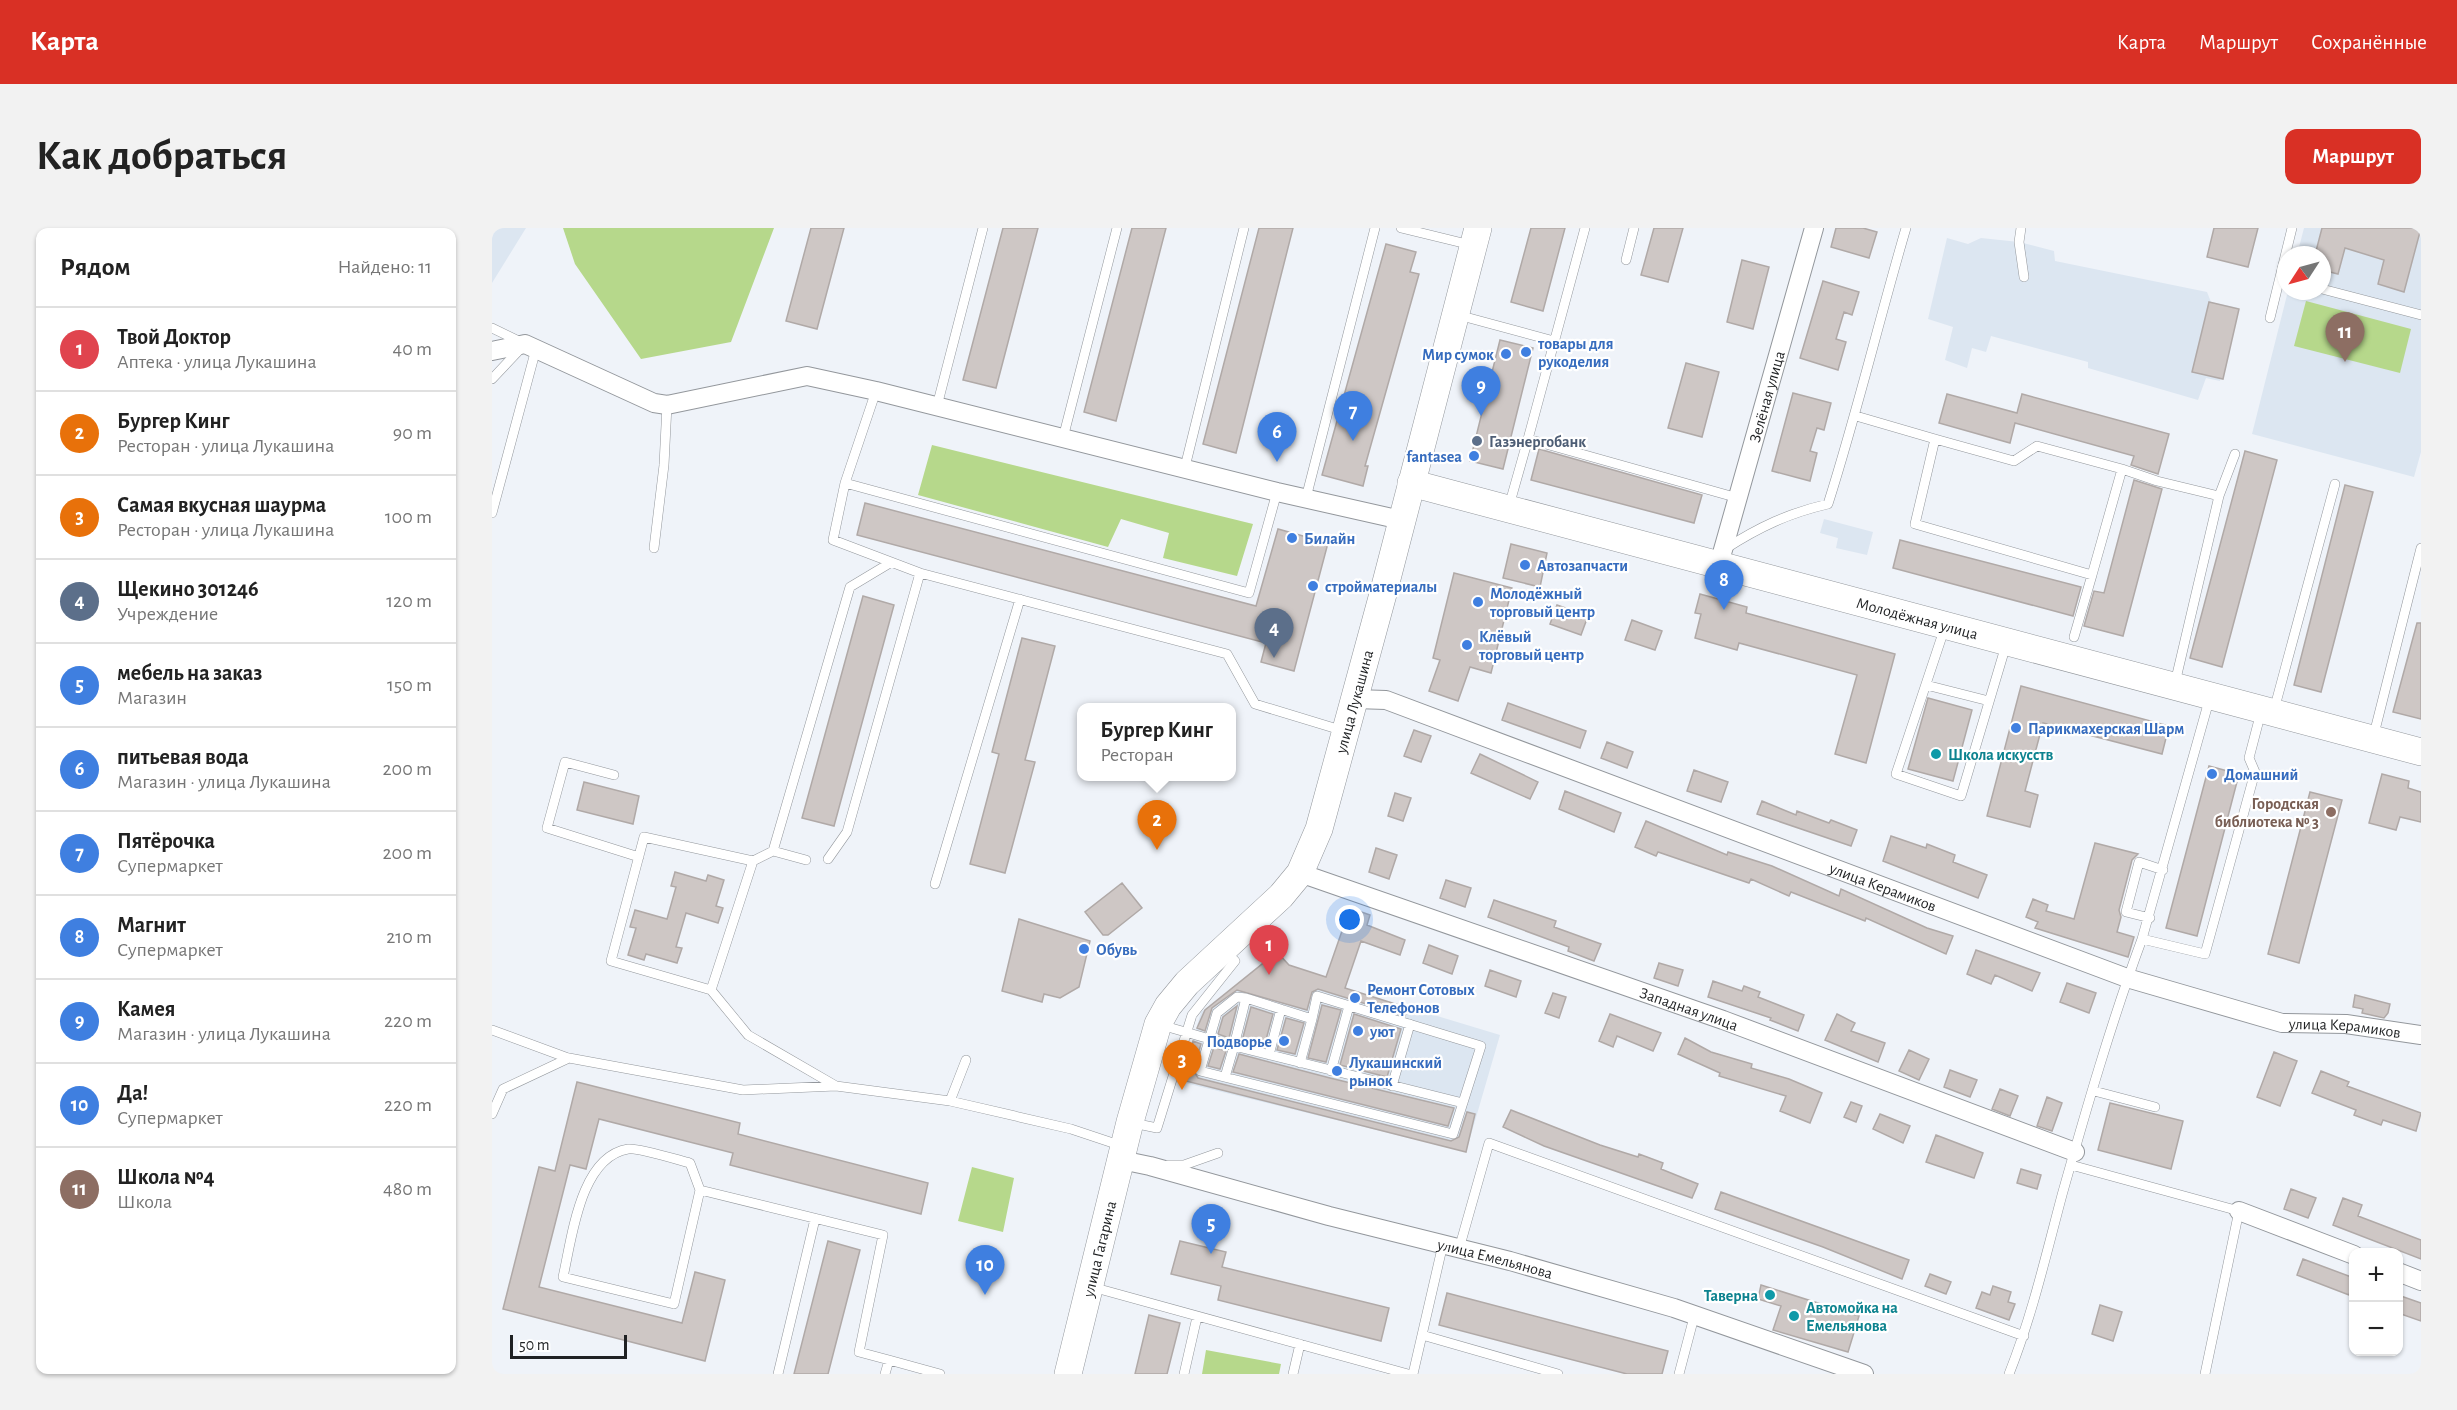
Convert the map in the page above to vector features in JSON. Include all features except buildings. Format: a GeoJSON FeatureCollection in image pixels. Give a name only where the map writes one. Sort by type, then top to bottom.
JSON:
{"type":"FeatureCollection","features":[{"type":"Feature","properties":{"kind":"main road","name":"улица Лукашина"},"geometry":{"type":"LineString","coordinates":[[1125,1143],[1158,1024],[1168,1006],[1187,983],[1281,896],[1300,873],[1319,829],[1476,237]]}},
{"type":"Feature","properties":{"kind":"main road","name":"Молодёжная улица"},"geometry":{"type":"LineString","coordinates":[[1411,483],[1509,509],[1721,557],[1946,624],[2421,752]]}},
{"type":"Feature","properties":{"kind":"main road","name":"улица Гагарина"},"geometry":{"type":"LineString","coordinates":[[1068,1374],[1125,1143]]}},
{"type":"Feature","properties":{"kind":"street","name":"Зелёная улица"},"geometry":{"type":"LineString","coordinates":[[1721,557],[1814,228]]}},
{"type":"Feature","properties":{"kind":"street"},"geometry":{"type":"LineString","coordinates":[[492,351],[530,346],[654,403],[667,405],[807,376],[937,406],[1277,492],[1401,520]]}},
{"type":"Feature","properties":{"kind":"street","name":"улица Керамиков"},"geometry":{"type":"LineString","coordinates":[[1355,699],[1386,700],[2127,978],[2282,1023],[2346,1024],[2421,1035]]}},
{"type":"Feature","properties":{"kind":"street","name":"Западная улица"},"geometry":{"type":"LineString","coordinates":[[1300,873],[1724,1020],[2073,1159]]}},
{"type":"Feature","properties":{"kind":"street","name":"улица Емельянова"},"geometry":{"type":"LineString","coordinates":[[1125,1143],[1150,1166],[1329,1216],[1510,1261],[1674,1308],[1694,1317],[1864,1374]]}},
{"type":"Feature","properties":{"kind":"street"},"geometry":{"type":"LineString","coordinates":[[2239,1211],[2349,1253]]}},
{"type":"Feature","properties":{"kind":"street"},"geometry":{"type":"LineString","coordinates":[[2403,1274],[2421,1281]]}},
{"type":"Feature","properties":{"kind":"lane"},"geometry":{"type":"LineString","coordinates":[[937,406],[983,228]]}},
{"type":"Feature","properties":{"kind":"lane"},"geometry":{"type":"LineString","coordinates":[[1062,438],[1117,228]]}},
{"type":"Feature","properties":{"kind":"lane"},"geometry":{"type":"LineString","coordinates":[[1185,468],[1244,228]]}},
{"type":"Feature","properties":{"kind":"lane"},"geometry":{"type":"LineString","coordinates":[[1306,498],[1375,228]]}},
{"type":"Feature","properties":{"kind":"lane"},"geometry":{"type":"LineString","coordinates":[[1401,228],[1476,237]]}},
{"type":"Feature","properties":{"kind":"lane"},"geometry":{"type":"LineString","coordinates":[[1509,509],[1585,228]]}},
{"type":"Feature","properties":{"kind":"lane"},"geometry":{"type":"LineString","coordinates":[[1626,260],[1634,228]]}},
{"type":"Feature","properties":{"kind":"lane"},"geometry":{"type":"LineString","coordinates":[[1721,557],[1760,526],[1794,512],[1828,504],[1856,416],[1906,228]]}},
{"type":"Feature","properties":{"kind":"lane"},"geometry":{"type":"LineString","coordinates":[[2022,228],[2019,242],[2024,277]]}},
{"type":"Feature","properties":{"kind":"lane"},"geometry":{"type":"LineString","coordinates":[[2270,318],[2292,228]]}},
{"type":"Feature","properties":{"kind":"lane"},"geometry":{"type":"LineString","coordinates":[[2331,291],[2421,315]]}},
{"type":"Feature","properties":{"kind":"lane"},"geometry":{"type":"LineString","coordinates":[[1455,314],[1554,341]]}},
{"type":"Feature","properties":{"kind":"lane"},"geometry":{"type":"LineString","coordinates":[[492,328],[530,346]]}},
{"type":"Feature","properties":{"kind":"lane"},"geometry":{"type":"LineString","coordinates":[[492,379],[530,346]]}},
{"type":"Feature","properties":{"kind":"lane"},"geometry":{"type":"LineString","coordinates":[[492,513],[530,346]]}},
{"type":"Feature","properties":{"kind":"lane"},"geometry":{"type":"LineString","coordinates":[[876,391],[845,483],[833,540],[920,573],[1227,654],[1255,704],[1346,732]]}},
{"type":"Feature","properties":{"kind":"lane"},"geometry":{"type":"LineString","coordinates":[[654,548],[664,465],[667,405]]}},
{"type":"Feature","properties":{"kind":"lane"},"geometry":{"type":"LineString","coordinates":[[1856,416],[2014,461],[2037,446],[2122,469],[2157,482],[2219,496]]}},
{"type":"Feature","properties":{"kind":"lane"},"geometry":{"type":"LineString","coordinates":[[1527,439],[1738,498]]}},
{"type":"Feature","properties":{"kind":"lane"},"geometry":{"type":"LineString","coordinates":[[1935,439],[1915,524],[2092,575]]}},
{"type":"Feature","properties":{"kind":"lane"},"geometry":{"type":"LineString","coordinates":[[2175,686],[2219,496],[2235,454]]}},
{"type":"Feature","properties":{"kind":"lane"},"geometry":{"type":"LineString","coordinates":[[2074,637],[2122,469]]}},
{"type":"Feature","properties":{"kind":"lane"},"geometry":{"type":"LineString","coordinates":[[845,483],[1249,593],[1277,492]]}},
{"type":"Feature","properties":{"kind":"lane"},"geometry":{"type":"LineString","coordinates":[[2142,939],[2205,954],[2255,772],[2249,758],[2268,711],[2335,484]]}},
{"type":"Feature","properties":{"kind":"lane"},"geometry":{"type":"LineString","coordinates":[[2373,739],[2421,548]]}},
{"type":"Feature","properties":{"kind":"lane"},"geometry":{"type":"LineString","coordinates":[[773,851],[850,587],[890,563]]}},
{"type":"Feature","properties":{"kind":"lane"},"geometry":{"type":"LineString","coordinates":[[828,859],[847,832],[920,573]]}},
{"type":"Feature","properties":{"kind":"lane"},"geometry":{"type":"LineString","coordinates":[[936,884],[1020,599]]}},
{"type":"Feature","properties":{"kind":"lane"},"geometry":{"type":"LineString","coordinates":[[1946,624],[1896,774],[1961,796],[2008,641]]}},
{"type":"Feature","properties":{"kind":"lane"},"geometry":{"type":"LineString","coordinates":[[1926,686],[1989,701]]}},
{"type":"Feature","properties":{"kind":"lane"},"geometry":{"type":"LineString","coordinates":[[2009,1374],[2024,1336],[2073,1159],[2127,978],[2150,918],[2211,695]]}},
{"type":"Feature","properties":{"kind":"lane"},"geometry":{"type":"LineString","coordinates":[[614,775],[566,762],[547,828],[639,857]]}},
{"type":"Feature","properties":{"kind":"lane"},"geometry":{"type":"LineString","coordinates":[[806,860],[773,851],[753,861],[644,837],[611,961],[711,990],[748,1035],[836,1086]]}},
{"type":"Feature","properties":{"kind":"lane"},"geometry":{"type":"LineString","coordinates":[[711,990],[753,861]]}},
{"type":"Feature","properties":{"kind":"lane"},"geometry":{"type":"LineString","coordinates":[[2150,918],[2126,912],[2139,862],[2163,870]]}},
{"type":"Feature","properties":{"kind":"lane"},"geometry":{"type":"LineString","coordinates":[[492,1030],[568,1058],[742,1090],[836,1086],[950,1101],[1125,1143],[1157,1128],[1192,1015],[1235,961],[1223,950]]}},
{"type":"Feature","properties":{"kind":"lane"},"geometry":{"type":"LineString","coordinates":[[1300,1063],[1312,1018],[1317,996],[1481,1046],[1454,1134],[1200,1071],[1217,1013],[1237,997],[1312,1018]]}},
{"type":"Feature","properties":{"kind":"lane"},"geometry":{"type":"LineString","coordinates":[[1225,1077],[1246,998]]}},
{"type":"Feature","properties":{"kind":"lane"},"geometry":{"type":"LineString","coordinates":[[1331,1071],[1349,1006]]}},
{"type":"Feature","properties":{"kind":"lane"},"geometry":{"type":"LineString","coordinates":[[1269,1055],[1281,1009]]}},
{"type":"Feature","properties":{"kind":"lane"},"geometry":{"type":"LineString","coordinates":[[1158,1024],[1234,1046],[1463,1104]]}},
{"type":"Feature","properties":{"kind":"lane"},"geometry":{"type":"LineString","coordinates":[[1392,1086],[1410,1024]]}},
{"type":"Feature","properties":{"kind":"lane"},"geometry":{"type":"LineString","coordinates":[[492,1114],[503,1089],[568,1058]]}},
{"type":"Feature","properties":{"kind":"lane"},"geometry":{"type":"LineString","coordinates":[[950,1101],[966,1060]]}},
{"type":"Feature","properties":{"kind":"lane"},"geometry":{"type":"LineString","coordinates":[[2094,1091],[2155,1107]]}},
{"type":"Feature","properties":{"kind":"lane"},"geometry":{"type":"LineString","coordinates":[[1090,1286],[1411,1374],[1451,1247],[1489,1143],[2024,1336]]}},
{"type":"Feature","properties":{"kind":"lane"},"geometry":{"type":"LineString","coordinates":[[628,1148],[690,1163],[699,1190],[674,1304],[563,1277],[589,1180],[602,1161],[628,1148]]}},
{"type":"Feature","properties":{"kind":"lane"},"geometry":{"type":"LineString","coordinates":[[1150,1166],[1184,1165],[1218,1153]]}},
{"type":"Feature","properties":{"kind":"lane"},"geometry":{"type":"LineString","coordinates":[[2073,1159],[2239,1211],[2205,1374]]}},
{"type":"Feature","properties":{"kind":"lane"},"geometry":{"type":"LineString","coordinates":[[699,1190],[883,1235],[859,1352],[940,1374]]}},
{"type":"Feature","properties":{"kind":"lane"},"geometry":{"type":"LineString","coordinates":[[778,1374],[815,1219]]}},
{"type":"Feature","properties":{"kind":"lane"},"geometry":{"type":"LineString","coordinates":[[1184,1374],[1197,1317]]}},
{"type":"Feature","properties":{"kind":"lane"},"geometry":{"type":"LineString","coordinates":[[1679,1374],[1694,1317]]}},
{"type":"Feature","properties":{"kind":"lane"},"geometry":{"type":"LineString","coordinates":[[1422,1335],[1558,1374]]}},
{"type":"Feature","properties":{"kind":"lane"},"geometry":{"type":"LineString","coordinates":[[1293,1374],[1300,1344]]}},
{"type":"Feature","properties":{"kind":"lane"},"geometry":{"type":"LineString","coordinates":[[885,1374],[889,1360]]}},
{"type":"Feature","properties":{"kind":"shaded area"},"geometry":{"type":"Polygon","coordinates":[[[492,228],[526,228],[492,283],[492,228]]]}},
{"type":"Feature","properties":{"kind":"shaded area"},"geometry":{"type":"Polygon","coordinates":[[[2304,228],[2421,228],[2421,452],[2414,477],[2252,434],[2286,300],[2331,300],[2331,246],[2299,246],[2304,228]]]}},
{"type":"Feature","properties":{"kind":"shaded area"},"geometry":{"type":"Polygon","coordinates":[[[1947,238],[1968,244],[1981,238],[2019,242],[2054,251],[2055,261],[2207,292],[2211,302],[2239,308],[2220,381],[2206,378],[2198,400],[2088,368],[2088,362],[1991,336],[1986,352],[1972,348],[1967,368],[1945,360],[1953,327],[1928,319],[1947,238]]]}},
{"type":"Feature","properties":{"kind":"shaded area"},"geometry":{"type":"Polygon","coordinates":[[[1824,519],[1873,532],[1867,555],[1836,548],[1838,538],[1820,533],[1824,519]]]}},
{"type":"Feature","properties":{"kind":"shaded area","name":"Лукашинский рынок"},"geometry":{"type":"Polygon","coordinates":[[[1315,979],[1500,1035],[1466,1152],[1181,1082],[1201,1012],[1244,980],[1315,979]]]}},
{"type":"Feature","properties":{"kind":"green space"},"geometry":{"type":"Polygon","coordinates":[[[563,228],[774,228],[731,342],[641,359],[575,264],[563,228]]]}},
{"type":"Feature","properties":{"kind":"green space"},"geometry":{"type":"Polygon","coordinates":[[[2306,301],[2411,329],[2400,373],[2294,346],[2306,301]]]}},
{"type":"Feature","properties":{"kind":"green space"},"geometry":{"type":"Polygon","coordinates":[[[932,445],[1253,524],[1237,576],[1163,558],[1169,533],[1121,519],[1108,547],[918,495],[932,445]]]}},
{"type":"Feature","properties":{"kind":"green space"},"geometry":{"type":"Polygon","coordinates":[[[972,1167],[1014,1178],[1003,1232],[958,1221],[972,1167]]]}},
{"type":"Feature","properties":{"kind":"green space"},"geometry":{"type":"Polygon","coordinates":[[[1206,1350],[1281,1364],[1279,1374],[1202,1374],[1206,1350]]]}},
{"type":"Feature","properties":{"kind":"place","name":"товары для рукоделия"},"geometry":{"type":"Point","coordinates":[1526,352]}},
{"type":"Feature","properties":{"kind":"place","name":"Мир сумок"},"geometry":{"type":"Point","coordinates":[1506,354]}},
{"type":"Feature","properties":{"kind":"place","name":"Школа №4"},"geometry":{"type":"Point","coordinates":[2345,362]}},
{"type":"Feature","properties":{"kind":"place","name":"Камея"},"geometry":{"type":"Point","coordinates":[1481,416]}},
{"type":"Feature","properties":{"kind":"place","name":"Пятёрочка"},"geometry":{"type":"Point","coordinates":[1353,441]}},
{"type":"Feature","properties":{"kind":"place","name":"Газэнергобанк"},"geometry":{"type":"Point","coordinates":[1477,441]}},
{"type":"Feature","properties":{"kind":"place","name":"fantasea"},"geometry":{"type":"Point","coordinates":[1474,456]}},
{"type":"Feature","properties":{"kind":"place","name":"питьевая вода"},"geometry":{"type":"Point","coordinates":[1277,462]}},
{"type":"Feature","properties":{"kind":"place","name":"Билайн"},"geometry":{"type":"Point","coordinates":[1292,538]}},
{"type":"Feature","properties":{"kind":"place","name":"Автозапчасти"},"geometry":{"type":"Point","coordinates":[1525,565]}},
{"type":"Feature","properties":{"kind":"place","name":"стройматериалы"},"geometry":{"type":"Point","coordinates":[1313,586]}},
{"type":"Feature","properties":{"kind":"place","name":"Молодёжный торговый центр"},"geometry":{"type":"Point","coordinates":[1478,602]}},
{"type":"Feature","properties":{"kind":"place","name":"Магнит"},"geometry":{"type":"Point","coordinates":[1724,610]}},
{"type":"Feature","properties":{"kind":"place","name":"Клёвый торговый центр"},"geometry":{"type":"Point","coordinates":[1467,645]}},
{"type":"Feature","properties":{"kind":"place","name":"Щекино 301246"},"geometry":{"type":"Point","coordinates":[1274,658]}},
{"type":"Feature","properties":{"kind":"place","name":"Парикмахерская Шарм"},"geometry":{"type":"Point","coordinates":[2016,728]}},
{"type":"Feature","properties":{"kind":"place","name":"Школа искусств"},"geometry":{"type":"Point","coordinates":[1936,754]}},
{"type":"Feature","properties":{"kind":"place","name":"Домашний"},"geometry":{"type":"Point","coordinates":[2212,774]}},
{"type":"Feature","properties":{"kind":"place","name":"Городская библиотека № 3"},"geometry":{"type":"Point","coordinates":[2331,812]}},
{"type":"Feature","properties":{"kind":"place","name":"Бургер Кинг"},"geometry":{"type":"Point","coordinates":[1157,850]}},
{"type":"Feature","properties":{"kind":"place","name":"Обувь"},"geometry":{"type":"Point","coordinates":[1084,949]}},
{"type":"Feature","properties":{"kind":"place","name":"Твой Доктор"},"geometry":{"type":"Point","coordinates":[1269,975]}},
{"type":"Feature","properties":{"kind":"place","name":"Ремонт Сотовых Телефонов"},"geometry":{"type":"Point","coordinates":[1355,998]}},
{"type":"Feature","properties":{"kind":"place","name":"уют"},"geometry":{"type":"Point","coordinates":[1358,1031]}},
{"type":"Feature","properties":{"kind":"place","name":"Подворье"},"geometry":{"type":"Point","coordinates":[1284,1041]}},
{"type":"Feature","properties":{"kind":"place","name":"Лукашинский рынок"},"geometry":{"type":"Point","coordinates":[1337,1071]}},
{"type":"Feature","properties":{"kind":"place","name":"Самая вкусная шаурма"},"geometry":{"type":"Point","coordinates":[1182,1090]}},
{"type":"Feature","properties":{"kind":"place","name":"мебель на заказ"},"geometry":{"type":"Point","coordinates":[1211,1254]}},
{"type":"Feature","properties":{"kind":"place","name":"Да!"},"geometry":{"type":"Point","coordinates":[985,1295]}},
{"type":"Feature","properties":{"kind":"place","name":"Таверна"},"geometry":{"type":"Point","coordinates":[1770,1295]}},
{"type":"Feature","properties":{"kind":"place","name":"Автомойка на Емельянова"},"geometry":{"type":"Point","coordinates":[1794,1316]}}]}
